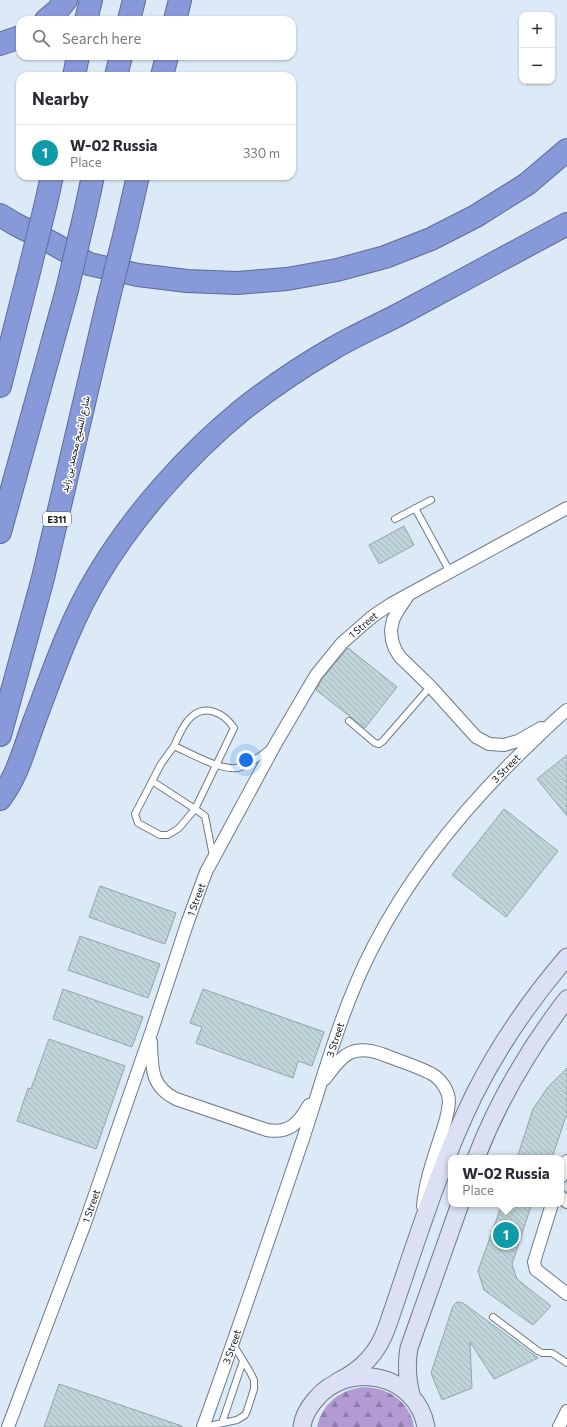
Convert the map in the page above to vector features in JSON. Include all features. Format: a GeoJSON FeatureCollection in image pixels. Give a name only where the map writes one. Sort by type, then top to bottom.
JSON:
{"type":"FeatureCollection","features":[{"type":"Feature","properties":{"kind":"highway"},"geometry":{"type":"LineString","coordinates":[[51,16],[66,0]]}},
{"type":"Feature","properties":{"kind":"highway"},"geometry":{"type":"LineString","coordinates":[[87,16],[91,0]]}},
{"type":"Feature","properties":{"kind":"highway"},"geometry":{"type":"LineString","coordinates":[[130,16],[134,0]]}},
{"type":"Feature","properties":{"kind":"highway"},"geometry":{"type":"LineString","coordinates":[[176,16],[180,0]]}},
{"type":"Feature","properties":{"kind":"highway"},"geometry":{"type":"LineString","coordinates":[[0,44],[16,38]]}},
{"type":"Feature","properties":{"kind":"highway"},"geometry":{"type":"LineString","coordinates":[[75,72],[77,60]]}},
{"type":"Feature","properties":{"kind":"highway"},"geometry":{"type":"LineString","coordinates":[[117,72],[120,60]]}},
{"type":"Feature","properties":{"kind":"highway"},"geometry":{"type":"LineString","coordinates":[[163,72],[166,60]]}},
{"type":"Feature","properties":{"kind":"highway"},"geometry":{"type":"LineString","coordinates":[[0,215],[89,264],[130,274],[187,281],[237,283],[287,279],[337,270],[371,261],[431,239],[476,216],[527,184],[567,150]]}},
{"type":"Feature","properties":{"kind":"highway"},"geometry":{"type":"LineString","coordinates":[[0,386],[51,180]]}},
{"type":"Feature","properties":{"kind":"highway"},"geometry":{"type":"LineString","coordinates":[[0,532],[67,290],[92,180]]}},
{"type":"Feature","properties":{"kind":"highway","name":"شارع الشيخ محمد بن زايد"},"geometry":{"type":"LineString","coordinates":[[0,735],[43,578],[137,180]]}},
{"type":"Feature","properties":{"kind":"highway"},"geometry":{"type":"LineString","coordinates":[[0,799],[12,781],[18,768],[32,726],[61,651],[84,599],[98,575],[130,528],[154,498],[193,455],[241,411],[270,389],[320,356],[567,224]]}},
{"type":"Feature","properties":{"kind":"street","name":"1 Street"},"geometry":{"type":"LineString","coordinates":[[8,1427],[54,1309],[84,1226],[206,872],[276,743],[316,675],[342,643],[373,616],[409,594],[567,508]]}},
{"type":"Feature","properties":{"kind":"street"},"geometry":{"type":"LineString","coordinates":[[409,594],[392,620],[392,640],[395,649],[400,657],[476,737],[489,744],[497,746],[512,744],[563,713]]}},
{"type":"Feature","properties":{"kind":"street","name":"3 Street"},"geometry":{"type":"LineString","coordinates":[[204,1427],[285,1192],[318,1087],[350,995],[367,959],[401,899],[426,859],[452,826],[499,774],[563,713]]}},
{"type":"Feature","properties":{"kind":"street"},"geometry":{"type":"LineString","coordinates":[[302,1427],[309,1407],[321,1392],[347,1377],[365,1364],[381,1342],[388,1327],[422,1223],[462,1121],[488,1069],[519,1020],[540,990],[567,957]]}},
{"type":"Feature","properties":{"kind":"street"},"geometry":{"type":"LineString","coordinates":[[477,1155],[494,1117],[516,1075],[538,1038],[567,999]]}},
{"type":"Feature","properties":{"kind":"street"},"geometry":{"type":"LineString","coordinates":[[151,1033],[152,1071],[157,1083],[165,1093],[176,1099],[273,1131],[285,1130],[296,1124],[304,1114],[318,1087],[337,1062],[350,1052],[362,1050],[373,1051],[432,1074],[444,1086],[449,1102],[442,1132],[426,1183],[422,1223]]}},
{"type":"Feature","properties":{"kind":"street"},"geometry":{"type":"LineString","coordinates":[[412,1398],[407,1378],[409,1348],[459,1207]]}},
{"type":"Feature","properties":{"kind":"street"},"geometry":{"type":"LineString","coordinates":[[551,1207],[534,1262],[536,1270],[567,1294]]}},
{"type":"Feature","properties":{"kind":"street"},"geometry":{"type":"LineString","coordinates":[[337,1382],[355,1376],[371,1376],[386,1380],[400,1387],[412,1398],[420,1410],[426,1427]]}},
{"type":"Feature","properties":{"kind":"street"},"geometry":{"type":"LineString","coordinates":[[559,1427],[567,1411]]}},
{"type":"Feature","properties":{"kind":"lane"},"geometry":{"type":"LineString","coordinates":[[395,519],[431,500]]}},
{"type":"Feature","properties":{"kind":"lane"},"geometry":{"type":"LineString","coordinates":[[415,508],[450,572]]}},
{"type":"Feature","properties":{"kind":"lane"},"geometry":{"type":"LineString","coordinates":[[349,721],[374,743],[379,744],[383,742],[430,687]]}},
{"type":"Feature","properties":{"kind":"lane"},"geometry":{"type":"LineString","coordinates":[[209,710],[222,715],[234,728],[195,810],[179,828],[168,835],[160,835],[138,823],[135,814],[152,781],[174,746],[189,719],[198,712],[209,710]]}},
{"type":"Feature","properties":{"kind":"lane"},"geometry":{"type":"LineString","coordinates":[[174,746],[216,765],[237,768],[262,756],[276,743]]}},
{"type":"Feature","properties":{"kind":"lane"},"geometry":{"type":"LineString","coordinates":[[152,781],[205,816],[214,858]]}},
{"type":"Feature","properties":{"kind":"lane"},"geometry":{"type":"LineString","coordinates":[[493,1317],[538,1351],[542,1353],[552,1353],[567,1363]]}},
{"type":"Feature","properties":{"kind":"lane"},"geometry":{"type":"LineString","coordinates":[[204,1427],[237,1420],[245,1415],[247,1411],[254,1385],[253,1376],[233,1344]]}},
{"type":"Feature","properties":{"kind":"lane"},"geometry":{"type":"LineString","coordinates":[[222,1423],[243,1361]]}},
{"type":"Feature","properties":{"kind":"green space"},"geometry":{"type":"Polygon","coordinates":[[[363,1387],[381,1390],[396,1397],[408,1410],[414,1427],[317,1427],[319,1419],[327,1405],[346,1391],[363,1387]]]}},
{"type":"Feature","properties":{"kind":"building"},"geometry":{"type":"Polygon","coordinates":[[[404,526],[414,545],[379,564],[369,545],[404,526]]]}},
{"type":"Feature","properties":{"kind":"building"},"geometry":{"type":"Polygon","coordinates":[[[348,648],[397,687],[365,728],[316,690],[322,679],[348,648]]]}},
{"type":"Feature","properties":{"kind":"building"},"geometry":{"type":"Polygon","coordinates":[[[567,755],[567,816],[537,779],[567,755]]]}},
{"type":"Feature","properties":{"kind":"building"},"geometry":{"type":"Polygon","coordinates":[[[504,809],[558,851],[506,917],[452,875],[504,809]]]}},
{"type":"Feature","properties":{"kind":"building"},"geometry":{"type":"Polygon","coordinates":[[[100,886],[176,913],[165,944],[89,917],[100,886]]]}},
{"type":"Feature","properties":{"kind":"building"},"geometry":{"type":"Polygon","coordinates":[[[80,936],[160,964],[148,998],[68,970],[80,936]]]}},
{"type":"Feature","properties":{"kind":"building"},"geometry":{"type":"Polygon","coordinates":[[[63,989],[143,1017],[132,1047],[53,1019],[63,989]]]}},
{"type":"Feature","properties":{"kind":"building"},"geometry":{"type":"Polygon","coordinates":[[[203,989],[324,1032],[312,1066],[298,1061],[293,1078],[196,1043],[202,1027],[190,1023],[203,989]]]}},
{"type":"Feature","properties":{"kind":"building"},"geometry":{"type":"Polygon","coordinates":[[[49,1039],[125,1066],[96,1149],[17,1121],[28,1088],[31,1089],[49,1039]]]}},
{"type":"Feature","properties":{"kind":"building"},"geometry":{"type":"Polygon","coordinates":[[[567,1068],[567,1116],[553,1155],[518,1155],[533,1109],[548,1087],[567,1068]]]}},
{"type":"Feature","properties":{"kind":"building"},"geometry":{"type":"Polygon","coordinates":[[[501,1207],[531,1207],[512,1264],[517,1279],[551,1306],[533,1325],[484,1290],[478,1271],[501,1207]]]}},
{"type":"Feature","properties":{"kind":"building"},"geometry":{"type":"Polygon","coordinates":[[[457,1302],[463,1303],[538,1358],[494,1379],[470,1342],[472,1388],[442,1400],[431,1373],[453,1306],[457,1302]]]}},
{"type":"Feature","properties":{"kind":"building"},"geometry":{"type":"Polygon","coordinates":[[[59,1384],[182,1426],[182,1427],[44,1427],[59,1384]]]}},
{"type":"Feature","properties":{"kind":"place","name":"W-02 Russia"},"geometry":{"type":"Point","coordinates":[506,1235]}}]}
